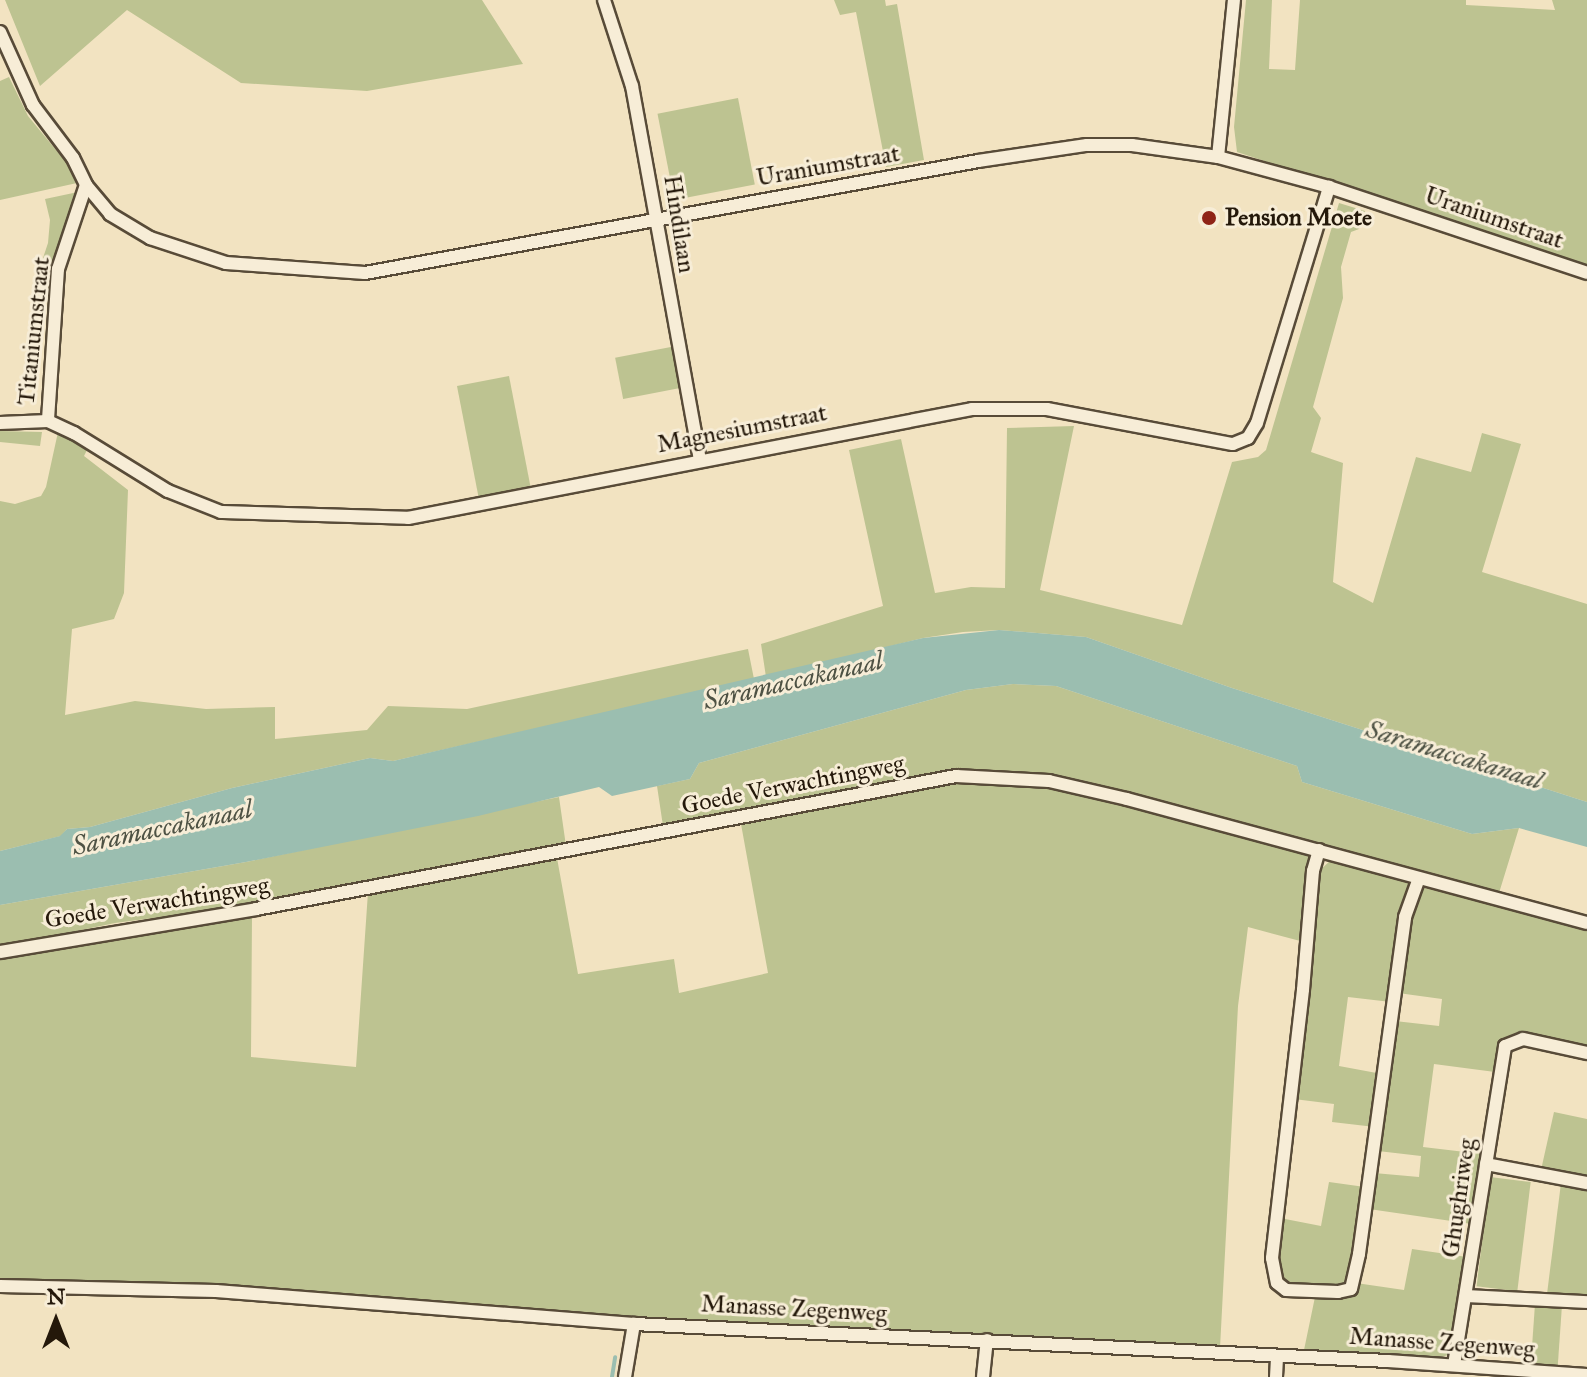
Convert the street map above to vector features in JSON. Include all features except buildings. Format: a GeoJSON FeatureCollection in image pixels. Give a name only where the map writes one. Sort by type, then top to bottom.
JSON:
{"type":"FeatureCollection","features":[{"type":"Feature","properties":{"kind":"street","name":"Hindilaan"},"geometry":{"type":"LineString","coordinates":[[604,0],[621,43],[632,86],[700,459]]}},
{"type":"Feature","properties":{"kind":"street"},"geometry":{"type":"LineString","coordinates":[[1218,157],[1234,0]]}},
{"type":"Feature","properties":{"kind":"street"},"geometry":{"type":"LineString","coordinates":[[0,32],[33,105],[73,158],[86,185]]}},
{"type":"Feature","properties":{"kind":"street","name":"Uraniumstraat"},"geometry":{"type":"LineString","coordinates":[[86,185],[110,214],[150,238],[226,263],[329,272],[389,270],[657,222],[790,194],[1087,145],[1160,146],[1218,157],[1329,187],[1587,273]]}},
{"type":"Feature","properties":{"kind":"street","name":"Titaniumstraat"},"geometry":{"type":"LineString","coordinates":[[48,421],[58,269],[86,185]]}},
{"type":"Feature","properties":{"kind":"street","name":"Magnesiumstraat"},"geometry":{"type":"LineString","coordinates":[[0,423],[48,421],[189,501],[221,512],[408,518],[949,412],[997,408],[1075,413],[1227,445],[1243,441],[1257,423],[1329,187]]}},
{"type":"Feature","properties":{"kind":"street","name":"Goede Verwachtingweg"},"geometry":{"type":"LineString","coordinates":[[0,952],[287,903],[956,776],[1049,781],[1587,923]]}},
{"type":"Feature","properties":{"kind":"street"},"geometry":{"type":"LineString","coordinates":[[1319,850],[1313,871],[1303,990],[1272,1258],[1277,1283],[1286,1290],[1338,1292],[1351,1289],[1359,1254],[1405,917],[1419,878]]}},
{"type":"Feature","properties":{"kind":"street","name":"Ghughriweg"},"geometry":{"type":"LineString","coordinates":[[1454,1365],[1505,1046],[1513,1040],[1542,1041],[1587,1053]]}},
{"type":"Feature","properties":{"kind":"street"},"geometry":{"type":"LineString","coordinates":[[1486,1164],[1587,1183]]}},
{"type":"Feature","properties":{"kind":"street","name":"Manasse Zegenweg"},"geometry":{"type":"LineString","coordinates":[[0,1286],[216,1291],[634,1324],[987,1340],[1587,1375]]}},
{"type":"Feature","properties":{"kind":"street"},"geometry":{"type":"LineString","coordinates":[[1467,1296],[1587,1302]]}},
{"type":"Feature","properties":{"kind":"street"},"geometry":{"type":"LineString","coordinates":[[625,1377],[634,1324]]}},
{"type":"Feature","properties":{"kind":"street"},"geometry":{"type":"LineString","coordinates":[[983,1377],[987,1340]]}},
{"type":"Feature","properties":{"kind":"street"},"geometry":{"type":"LineString","coordinates":[[1276,1377],[1277,1356]]}},
{"type":"Feature","properties":{"kind":"green space"},"geometry":{"type":"Polygon","coordinates":[[[5,0],[482,0],[523,64],[367,91],[241,83],[127,10],[40,86],[5,0]]]}},
{"type":"Feature","properties":{"kind":"green space"},"geometry":{"type":"Polygon","coordinates":[[[834,0],[885,0],[886,6],[897,4],[924,160],[886,167],[856,12],[840,15],[834,0]]]}},
{"type":"Feature","properties":{"kind":"green space"},"geometry":{"type":"Polygon","coordinates":[[[1246,0],[1272,0],[1269,69],[1295,70],[1300,0],[1466,0],[1466,5],[1555,10],[1552,0],[1587,0],[1587,267],[1237,152],[1234,127],[1246,0]]]}},
{"type":"Feature","properties":{"kind":"green space"},"geometry":{"type":"Polygon","coordinates":[[[9,77],[28,116],[70,167],[77,183],[0,200],[0,81],[9,77]]]}},
{"type":"Feature","properties":{"kind":"green space"},"geometry":{"type":"Polygon","coordinates":[[[738,98],[755,184],[674,200],[658,114],[738,98]]]}},
{"type":"Feature","properties":{"kind":"green space"},"geometry":{"type":"Polygon","coordinates":[[[78,192],[54,269],[39,270],[48,243],[50,220],[45,199],[78,192]]]}},
{"type":"Feature","properties":{"kind":"green space"},"geometry":{"type":"Polygon","coordinates":[[[1339,203],[1365,211],[1359,229],[1351,232],[1341,267],[1343,298],[1313,407],[1321,418],[1311,452],[1343,463],[1333,582],[1373,603],[1416,457],[1471,472],[1482,433],[1521,444],[1482,572],[1587,604],[1587,802],[1232,688],[1086,637],[999,630],[963,632],[923,638],[766,677],[761,644],[883,606],[849,450],[901,439],[935,593],[971,587],[1005,588],[1007,428],[1074,426],[1040,590],[1182,625],[1232,462],[1258,457],[1266,450],[1339,203]]]}},
{"type":"Feature","properties":{"kind":"green space"},"geometry":{"type":"Polygon","coordinates":[[[676,346],[684,387],[623,399],[615,358],[676,346]]]}},
{"type":"Feature","properties":{"kind":"green space"},"geometry":{"type":"Polygon","coordinates":[[[509,376],[531,488],[479,498],[457,386],[509,376]]]}},
{"type":"Feature","properties":{"kind":"green space"},"geometry":{"type":"Polygon","coordinates":[[[0,431],[42,432],[40,446],[0,442],[0,431]]]}},
{"type":"Feature","properties":{"kind":"green space"},"geometry":{"type":"Polygon","coordinates":[[[58,432],[65,432],[88,448],[84,456],[128,490],[124,593],[114,619],[72,629],[65,715],[135,701],[206,709],[275,707],[275,739],[367,730],[388,706],[467,709],[748,649],[754,679],[393,761],[370,758],[232,788],[90,827],[67,829],[61,836],[0,851],[0,501],[15,504],[41,496],[46,487],[58,432]]]}},
{"type":"Feature","properties":{"kind":"green space"},"geometry":{"type":"Polygon","coordinates":[[[1013,684],[1056,686],[1297,766],[1302,782],[1472,834],[1519,828],[1499,893],[1104,788],[1019,772],[938,773],[663,826],[657,786],[690,779],[699,763],[966,690],[1013,684]]]}},
{"type":"Feature","properties":{"kind":"green space"},"geometry":{"type":"Polygon","coordinates":[[[964,782],[1053,787],[1312,856],[1304,942],[1248,927],[1238,1006],[1220,1348],[635,1318],[341,1296],[0,1281],[0,958],[252,916],[251,1057],[356,1067],[368,892],[557,858],[578,974],[674,959],[679,993],[768,973],[741,824],[964,782]]]}},
{"type":"Feature","properties":{"kind":"green space"},"geometry":{"type":"Polygon","coordinates":[[[559,797],[566,846],[314,890],[306,895],[252,905],[115,923],[0,947],[0,905],[246,862],[559,797]]]}},
{"type":"Feature","properties":{"kind":"green space"},"geometry":{"type":"Polygon","coordinates":[[[1331,860],[1411,882],[1413,887],[1391,1002],[1348,997],[1339,1066],[1382,1074],[1375,1127],[1332,1122],[1334,1104],[1294,1099],[1317,873],[1331,860]]]}},
{"type":"Feature","properties":{"kind":"green space"},"geometry":{"type":"Polygon","coordinates":[[[1422,885],[1587,929],[1587,1049],[1520,1034],[1504,1040],[1495,1072],[1434,1064],[1423,1147],[1482,1154],[1472,1224],[1369,1209],[1374,1173],[1419,1177],[1421,1156],[1378,1151],[1395,1021],[1439,1026],[1442,999],[1398,993],[1407,929],[1422,885]]]}},
{"type":"Feature","properties":{"kind":"green space"},"geometry":{"type":"Polygon","coordinates":[[[1554,1112],[1587,1119],[1587,1179],[1541,1170],[1554,1112]]]}},
{"type":"Feature","properties":{"kind":"green space"},"geometry":{"type":"Polygon","coordinates":[[[1490,1177],[1531,1182],[1517,1291],[1477,1286],[1490,1177]]]}},
{"type":"Feature","properties":{"kind":"green space"},"geometry":{"type":"Polygon","coordinates":[[[1329,1182],[1365,1187],[1350,1279],[1344,1288],[1293,1287],[1280,1280],[1276,1256],[1280,1218],[1321,1226],[1329,1182]]]}},
{"type":"Feature","properties":{"kind":"green space"},"geometry":{"type":"Polygon","coordinates":[[[1561,1183],[1587,1188],[1587,1296],[1547,1294],[1561,1183]]]}},
{"type":"Feature","properties":{"kind":"green space"},"geometry":{"type":"Polygon","coordinates":[[[1412,1249],[1467,1257],[1450,1354],[1435,1360],[1304,1350],[1315,1297],[1356,1283],[1404,1290],[1412,1249]]]}},
{"type":"Feature","properties":{"kind":"green space"},"geometry":{"type":"Polygon","coordinates":[[[1535,1304],[1562,1306],[1558,1368],[1531,1366],[1535,1304]]]}},
{"type":"Feature","properties":{"kind":"water","name":"Saramaccakanaal"},"geometry":{"type":"Polygon","coordinates":[[[999,630],[1086,637],[1232,688],[1587,802],[1587,847],[1519,828],[1472,834],[1302,782],[1297,766],[1056,686],[1013,684],[966,690],[699,763],[690,779],[612,796],[599,787],[478,816],[246,862],[0,905],[0,851],[60,836],[67,829],[90,827],[232,788],[370,758],[393,761],[923,638],[999,630]]]}},
{"type":"Feature","properties":{"kind":"waterway"},"geometry":{"type":"LineString","coordinates":[[612,1377],[615,1357]]}},
{"type":"Feature","properties":{"kind":"place","name":"Pension Moete"},"geometry":{"type":"Point","coordinates":[1209,218]}}]}
